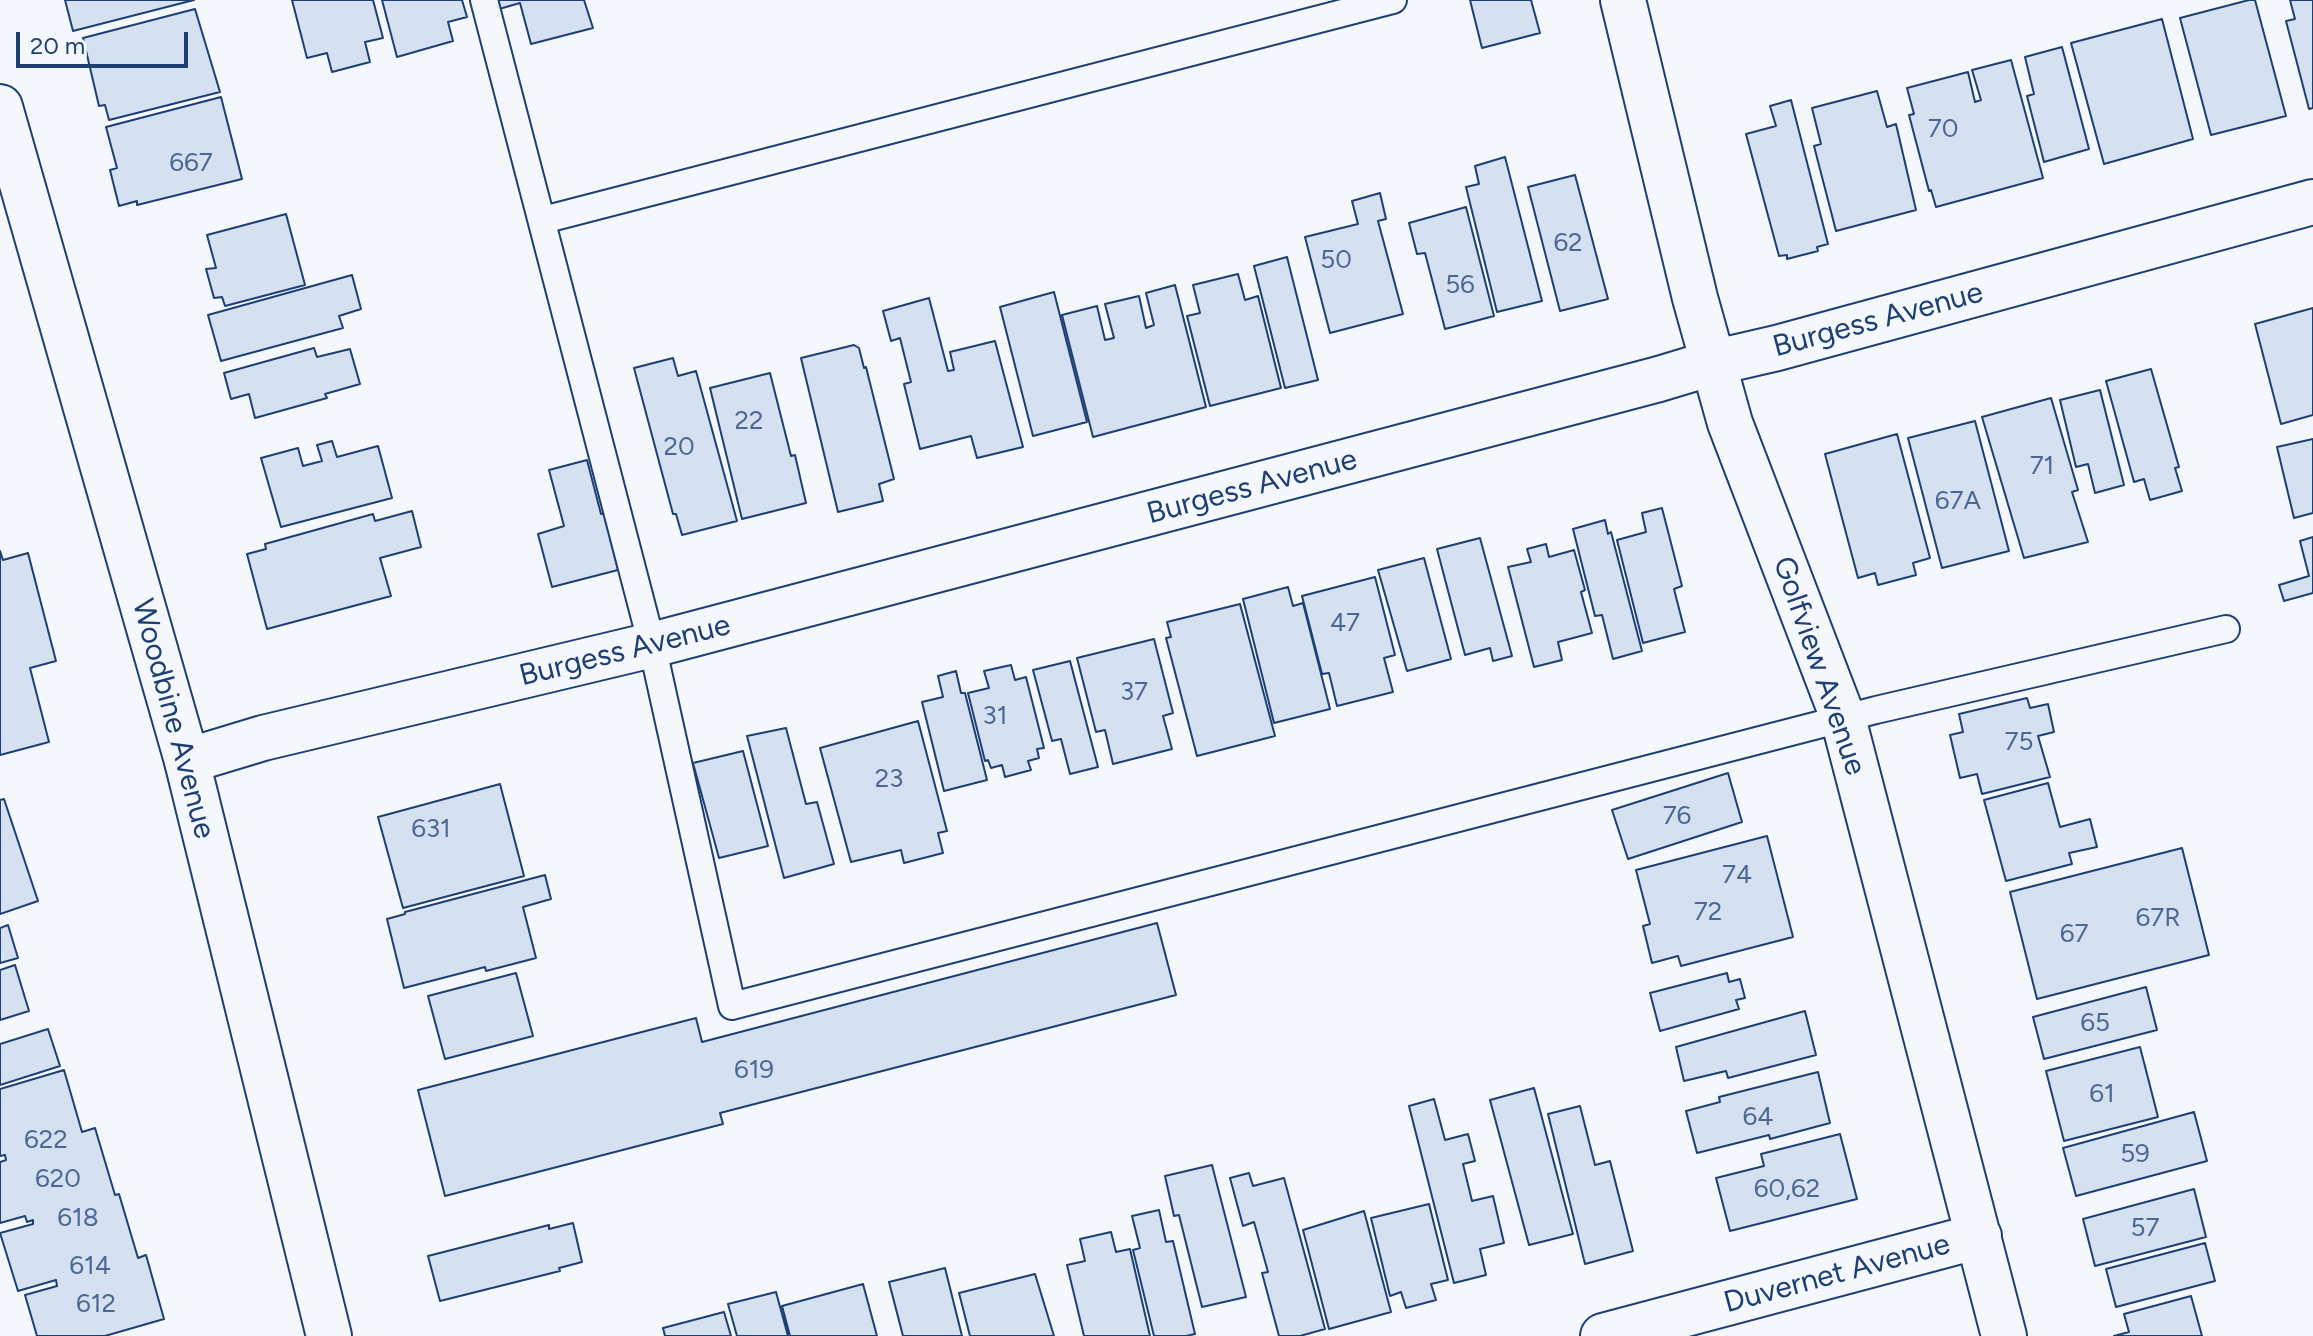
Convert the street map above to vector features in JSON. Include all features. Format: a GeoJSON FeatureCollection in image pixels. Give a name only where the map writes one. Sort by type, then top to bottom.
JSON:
{"type":"FeatureCollection","features":[{"type":"Feature","properties":{"kind":"street","name":"Golfview Avenue"},"geometry":{"type":"LineString","coordinates":[[1623,0],[1712,363],[1730,423],[1843,718],[2004,1336]]}},
{"type":"Feature","properties":{"kind":"street","name":"Woodbine Avenue"},"geometry":{"type":"LineString","coordinates":[[0,107],[187,761],[329,1336]]}},
{"type":"Feature","properties":{"kind":"street","name":"Burgess Avenue"},"geometry":{"type":"LineString","coordinates":[[187,761],[263,738],[652,645],[1777,348],[2313,202]]}},
{"type":"Feature","properties":{"kind":"street","name":"Duvernet Avenue"},"geometry":{"type":"LineString","coordinates":[[1603,1336],[1979,1236]]}},
{"type":"Feature","properties":{"kind":"lane"},"geometry":{"type":"LineString","coordinates":[[484,0],[652,645],[732,1006],[1843,718],[2226,629]]}},
{"type":"Feature","properties":{"kind":"lane"},"geometry":{"type":"LineString","coordinates":[[543,220],[1393,0]]}},
{"type":"Feature","properties":{"kind":"building"},"geometry":{"type":"Polygon","coordinates":[[[65,0],[194,0],[73,31],[65,0]]]}},
{"type":"Feature","properties":{"kind":"building"},"geometry":{"type":"Polygon","coordinates":[[[292,0],[373,0],[383,38],[365,42],[370,62],[332,72],[327,53],[307,58],[292,0]]]}},
{"type":"Feature","properties":{"kind":"building"},"geometry":{"type":"Polygon","coordinates":[[[382,0],[462,0],[467,17],[448,22],[453,41],[397,57],[382,0]]]}},
{"type":"Feature","properties":{"kind":"building"},"geometry":{"type":"Polygon","coordinates":[[[497,0],[584,0],[593,28],[531,44],[520,3],[499,9],[497,0]]]}},
{"type":"Feature","properties":{"kind":"building"},"geometry":{"type":"Polygon","coordinates":[[[1470,0],[1531,0],[1540,33],[1482,48],[1470,0]]]}},
{"type":"Feature","properties":{"kind":"building"},"geometry":{"type":"Polygon","coordinates":[[[2255,0],[2286,116],[2211,135],[2180,18],[2255,0]]]}},
{"type":"Feature","properties":{"kind":"building"},"geometry":{"type":"Polygon","coordinates":[[[2290,0],[2313,0],[2313,108],[2309,109],[2286,21],[2295,19],[2290,0]]]}},
{"type":"Feature","properties":{"kind":"building"},"geometry":{"type":"Polygon","coordinates":[[[195,9],[220,92],[109,120],[105,105],[99,106],[83,38],[195,9]]]}},
{"type":"Feature","properties":{"kind":"building"},"geometry":{"type":"Polygon","coordinates":[[[2162,19],[2193,139],[2104,164],[2071,43],[2162,19]]]}},
{"type":"Feature","properties":{"kind":"building"},"geometry":{"type":"Polygon","coordinates":[[[2062,47],[2089,149],[2044,162],[2027,96],[2034,94],[2025,57],[2062,47]]]}},
{"type":"Feature","properties":{"kind":"building"},"geometry":{"type":"Polygon","coordinates":[[[2011,60],[2043,178],[1936,207],[1909,115],[1914,114],[1907,88],[1968,72],[1975,102],[1981,100],[1972,70],[2011,60]]]}},
{"type":"Feature","properties":{"kind":"building"},"geometry":{"type":"Polygon","coordinates":[[[1877,91],[1887,127],[1896,124],[1916,210],[1836,231],[1814,146],[1821,144],[1812,108],[1877,91]]]}},
{"type":"Feature","properties":{"kind":"building"},"geometry":{"type":"Polygon","coordinates":[[[221,97],[242,179],[137,205],[137,201],[119,206],[110,170],[117,168],[106,127],[221,97]]]}},
{"type":"Feature","properties":{"kind":"building"},"geometry":{"type":"Polygon","coordinates":[[[1791,100],[1828,244],[1817,247],[1818,251],[1787,259],[1787,255],[1779,256],[1746,134],[1776,126],[1770,106],[1791,100]]]}},
{"type":"Feature","properties":{"kind":"building"},"geometry":{"type":"Polygon","coordinates":[[[1505,157],[1542,301],[1497,312],[1466,187],[1479,184],[1475,166],[1505,157]]]}},
{"type":"Feature","properties":{"kind":"building"},"geometry":{"type":"Polygon","coordinates":[[[1575,175],[1608,299],[1560,311],[1528,187],[1575,175]]]}},
{"type":"Feature","properties":{"kind":"building"},"geometry":{"type":"Polygon","coordinates":[[[1380,193],[1386,219],[1378,221],[1403,314],[1330,333],[1305,237],[1358,224],[1352,201],[1380,193]]]}},
{"type":"Feature","properties":{"kind":"building"},"geometry":{"type":"Polygon","coordinates":[[[1466,207],[1494,316],[1445,329],[1425,253],[1417,254],[1409,223],[1466,207]]]}},
{"type":"Feature","properties":{"kind":"building"},"geometry":{"type":"Polygon","coordinates":[[[286,214],[305,285],[225,306],[222,297],[214,298],[206,269],[216,268],[207,235],[286,214]]]}},
{"type":"Feature","properties":{"kind":"building"},"geometry":{"type":"Polygon","coordinates":[[[1287,257],[1318,380],[1285,388],[1254,266],[1287,257]]]}},
{"type":"Feature","properties":{"kind":"building"},"geometry":{"type":"Polygon","coordinates":[[[1238,274],[1245,300],[1258,296],[1281,388],[1210,406],[1187,316],[1200,313],[1193,285],[1238,274]]]}},
{"type":"Feature","properties":{"kind":"building"},"geometry":{"type":"Polygon","coordinates":[[[352,275],[361,309],[339,316],[343,328],[221,361],[208,315],[352,275]]]}},
{"type":"Feature","properties":{"kind":"building"},"geometry":{"type":"Polygon","coordinates":[[[1175,285],[1206,407],[1093,437],[1062,315],[1097,306],[1105,340],[1114,338],[1105,304],[1139,296],[1146,328],[1154,325],[1146,293],[1175,285]]]}},
{"type":"Feature","properties":{"kind":"building"},"geometry":{"type":"Polygon","coordinates":[[[1054,292],[1087,422],[1033,436],[1000,307],[1054,292]]]}},
{"type":"Feature","properties":{"kind":"building"},"geometry":{"type":"Polygon","coordinates":[[[929,298],[948,371],[954,370],[950,352],[995,341],[1023,447],[977,458],[971,436],[920,449],[904,384],[911,382],[900,338],[891,341],[883,311],[929,298]]]}},
{"type":"Feature","properties":{"kind":"building"},"geometry":{"type":"Polygon","coordinates":[[[2313,308],[2313,415],[2281,424],[2255,324],[2313,308]]]}},
{"type":"Feature","properties":{"kind":"building"},"geometry":{"type":"Polygon","coordinates":[[[854,345],[859,348],[866,367],[894,479],[879,484],[883,501],[838,512],[801,358],[854,345]]]}},
{"type":"Feature","properties":{"kind":"building"},"geometry":{"type":"Polygon","coordinates":[[[314,348],[317,357],[350,349],[360,384],[325,394],[327,398],[255,418],[249,394],[231,399],[224,373],[314,348]]]}},
{"type":"Feature","properties":{"kind":"building"},"geometry":{"type":"Polygon","coordinates":[[[673,358],[678,376],[696,371],[737,521],[682,535],[676,514],[673,514],[634,368],[673,358]]]}},
{"type":"Feature","properties":{"kind":"building"},"geometry":{"type":"Polygon","coordinates":[[[2151,369],[2179,467],[2175,468],[2182,491],[2150,500],[2144,479],[2134,482],[2106,381],[2151,369]]]}},
{"type":"Feature","properties":{"kind":"building"},"geometry":{"type":"Polygon","coordinates":[[[770,373],[806,503],[742,519],[710,388],[770,373]]]}},
{"type":"Feature","properties":{"kind":"building"},"geometry":{"type":"Polygon","coordinates":[[[2100,390],[2124,485],[2095,493],[2088,464],[2076,467],[2060,400],[2100,390]]]}},
{"type":"Feature","properties":{"kind":"building"},"geometry":{"type":"Polygon","coordinates":[[[2051,398],[2078,490],[2072,492],[2088,542],[2024,558],[1982,417],[2051,398]]]}},
{"type":"Feature","properties":{"kind":"building"},"geometry":{"type":"Polygon","coordinates":[[[1975,421],[2009,551],[1942,568],[1908,438],[1975,421]]]}},
{"type":"Feature","properties":{"kind":"building"},"geometry":{"type":"Polygon","coordinates":[[[1897,434],[1930,558],[1913,563],[1916,575],[1878,585],[1875,573],[1858,578],[1825,454],[1897,434]]]}},
{"type":"Feature","properties":{"kind":"building"},"geometry":{"type":"Polygon","coordinates":[[[2313,439],[2313,513],[2294,518],[2277,447],[2313,439]]]}},
{"type":"Feature","properties":{"kind":"building"},"geometry":{"type":"Polygon","coordinates":[[[332,441],[337,457],[378,446],[392,498],[281,527],[261,458],[298,448],[303,466],[322,461],[317,445],[332,441]]]}},
{"type":"Feature","properties":{"kind":"building"},"geometry":{"type":"Polygon","coordinates":[[[587,460],[618,570],[552,587],[538,534],[564,526],[549,470],[587,460]]]}},
{"type":"Feature","properties":{"kind":"building"},"geometry":{"type":"Polygon","coordinates":[[[1662,508],[1682,586],[1674,589],[1685,632],[1643,643],[1617,540],[1646,532],[1642,513],[1662,508]]]}},
{"type":"Feature","properties":{"kind":"building"},"geometry":{"type":"Polygon","coordinates":[[[412,511],[421,547],[380,558],[391,596],[267,629],[247,554],[266,549],[265,544],[373,514],[375,521],[412,511]]]}},
{"type":"Feature","properties":{"kind":"building"},"geometry":{"type":"Polygon","coordinates":[[[1605,520],[1608,534],[1611,532],[1642,651],[1613,659],[1602,615],[1595,616],[1573,529],[1605,520]]]}},
{"type":"Feature","properties":{"kind":"building"},"geometry":{"type":"Polygon","coordinates":[[[2313,537],[2313,593],[2284,601],[2279,585],[2309,576],[2300,541],[2313,537]]]}},
{"type":"Feature","properties":{"kind":"building"},"geometry":{"type":"Polygon","coordinates":[[[1480,538],[1512,656],[1493,661],[1490,648],[1465,655],[1437,549],[1480,538]]]}},
{"type":"Feature","properties":{"kind":"building"},"geometry":{"type":"Polygon","coordinates":[[[1546,544],[1549,557],[1574,550],[1592,633],[1558,642],[1562,660],[1534,667],[1508,567],[1531,562],[1527,549],[1546,544]]]}},
{"type":"Feature","properties":{"kind":"building"},"geometry":{"type":"Polygon","coordinates":[[[0,551],[3,560],[28,553],[56,661],[30,668],[49,742],[0,755],[0,551]]]}},
{"type":"Feature","properties":{"kind":"building"},"geometry":{"type":"Polygon","coordinates":[[[1424,558],[1451,659],[1407,671],[1378,570],[1424,558]]]}},
{"type":"Feature","properties":{"kind":"building"},"geometry":{"type":"Polygon","coordinates":[[[1375,577],[1395,655],[1384,658],[1393,692],[1337,706],[1329,673],[1322,674],[1302,596],[1375,577]]]}},
{"type":"Feature","properties":{"kind":"building"},"geometry":{"type":"Polygon","coordinates":[[[1288,587],[1293,606],[1303,603],[1330,709],[1274,723],[1243,599],[1288,587]]]}},
{"type":"Feature","properties":{"kind":"building"},"geometry":{"type":"Polygon","coordinates":[[[1240,604],[1275,736],[1197,756],[1166,638],[1171,637],[1167,622],[1240,604]]]}},
{"type":"Feature","properties":{"kind":"building"},"geometry":{"type":"Polygon","coordinates":[[[1154,639],[1173,713],[1163,716],[1172,749],[1113,764],[1105,730],[1096,732],[1077,658],[1154,639]]]}},
{"type":"Feature","properties":{"kind":"building"},"geometry":{"type":"Polygon","coordinates":[[[1070,661],[1098,767],[1070,774],[1061,739],[1052,741],[1033,670],[1070,661]]]}},
{"type":"Feature","properties":{"kind":"building"},"geometry":{"type":"Polygon","coordinates":[[[1011,665],[1015,680],[1026,677],[1044,748],[1037,749],[1039,758],[1028,761],[1031,770],[1005,777],[1002,765],[991,768],[988,760],[985,761],[968,693],[989,688],[984,671],[1011,665]]]}},
{"type":"Feature","properties":{"kind":"building"},"geometry":{"type":"Polygon","coordinates":[[[956,671],[961,693],[965,693],[987,780],[944,791],[922,702],[943,697],[938,676],[956,671]]]}},
{"type":"Feature","properties":{"kind":"building"},"geometry":{"type":"Polygon","coordinates":[[[2027,698],[2030,708],[2048,704],[2054,732],[2038,736],[2050,777],[1982,794],[1977,774],[1960,778],[1950,735],[1963,732],[1959,714],[2027,698]]]}},
{"type":"Feature","properties":{"kind":"building"},"geometry":{"type":"Polygon","coordinates":[[[918,721],[947,831],[938,833],[943,853],[904,863],[901,850],[851,862],[820,748],[918,721]]]}},
{"type":"Feature","properties":{"kind":"building"},"geometry":{"type":"Polygon","coordinates":[[[786,728],[806,804],[817,802],[834,864],[784,878],[747,736],[786,728]]]}},
{"type":"Feature","properties":{"kind":"building"},"geometry":{"type":"Polygon","coordinates":[[[743,751],[768,846],[719,858],[693,763],[743,751]]]}},
{"type":"Feature","properties":{"kind":"building"},"geometry":{"type":"Polygon","coordinates":[[[1728,773],[1742,822],[1628,859],[1612,810],[1728,773]]]}},
{"type":"Feature","properties":{"kind":"building"},"geometry":{"type":"Polygon","coordinates":[[[2048,783],[2060,827],[2090,819],[2097,847],[2069,853],[2072,864],[2006,881],[1984,800],[2048,783]]]}},
{"type":"Feature","properties":{"kind":"building"},"geometry":{"type":"Polygon","coordinates":[[[500,784],[524,876],[403,908],[378,817],[500,784]]]}},
{"type":"Feature","properties":{"kind":"building"},"geometry":{"type":"Polygon","coordinates":[[[4,799],[38,901],[0,914],[0,800],[4,799]]]}},
{"type":"Feature","properties":{"kind":"building"},"geometry":{"type":"Polygon","coordinates":[[[1767,836],[1793,937],[1681,966],[1678,956],[1652,963],[1643,926],[1650,924],[1636,870],[1767,836]]]}},
{"type":"Feature","properties":{"kind":"building"},"geometry":{"type":"Polygon","coordinates":[[[2182,848],[2209,955],[2037,999],[2010,892],[2182,848]]]}},
{"type":"Feature","properties":{"kind":"building"},"geometry":{"type":"Polygon","coordinates":[[[545,875],[551,899],[523,907],[536,958],[486,971],[485,967],[404,988],[387,919],[545,875]]]}},
{"type":"Feature","properties":{"kind":"building"},"geometry":{"type":"Polygon","coordinates":[[[1157,923],[1176,995],[720,1113],[723,1124],[445,1196],[418,1090],[696,1018],[702,1042],[1157,923]]]}},
{"type":"Feature","properties":{"kind":"building"},"geometry":{"type":"Polygon","coordinates":[[[8,925],[18,958],[0,963],[0,928],[8,925]]]}},
{"type":"Feature","properties":{"kind":"building"},"geometry":{"type":"Polygon","coordinates":[[[15,965],[29,1011],[0,1020],[0,970],[15,965]]]}},
{"type":"Feature","properties":{"kind":"building"},"geometry":{"type":"Polygon","coordinates":[[[516,973],[533,1036],[445,1059],[428,996],[516,973]]]}},
{"type":"Feature","properties":{"kind":"building"},"geometry":{"type":"Polygon","coordinates":[[[1727,973],[1729,982],[1740,979],[1745,998],[1736,1000],[1739,1009],[1660,1031],[1650,993],[1727,973]]]}},
{"type":"Feature","properties":{"kind":"building"},"geometry":{"type":"Polygon","coordinates":[[[2146,987],[2157,1030],[2044,1059],[2033,1017],[2146,987]]]}},
{"type":"Feature","properties":{"kind":"building"},"geometry":{"type":"Polygon","coordinates":[[[1805,1011],[1816,1055],[1728,1078],[1726,1071],[1684,1081],[1676,1047],[1805,1011]]]}},
{"type":"Feature","properties":{"kind":"building"},"geometry":{"type":"Polygon","coordinates":[[[48,1029],[60,1066],[0,1085],[0,1044],[48,1029]]]}},
{"type":"Feature","properties":{"kind":"building"},"geometry":{"type":"Polygon","coordinates":[[[2140,1047],[2158,1117],[2064,1141],[2046,1071],[2140,1047]]]}},
{"type":"Feature","properties":{"kind":"building"},"geometry":{"type":"Polygon","coordinates":[[[64,1070],[82,1132],[95,1128],[138,1258],[146,1255],[164,1319],[105,1336],[37,1336],[25,1295],[57,1286],[56,1280],[18,1291],[0,1233],[33,1224],[33,1220],[27,1222],[25,1216],[0,1223],[0,1162],[6,1160],[5,1155],[0,1156],[0,1089],[64,1070]]]}},
{"type":"Feature","properties":{"kind":"building"},"geometry":{"type":"Polygon","coordinates":[[[1818,1072],[1830,1123],[1770,1139],[1769,1135],[1697,1153],[1686,1111],[1720,1102],[1719,1097],[1818,1072]]]}},
{"type":"Feature","properties":{"kind":"building"},"geometry":{"type":"Polygon","coordinates":[[[1534,1088],[1573,1234],[1529,1245],[1490,1100],[1534,1088]]]}},
{"type":"Feature","properties":{"kind":"building"},"geometry":{"type":"Polygon","coordinates":[[[1434,1099],[1445,1140],[1468,1134],[1475,1161],[1463,1164],[1472,1201],[1493,1196],[1504,1243],[1480,1249],[1486,1275],[1454,1283],[1409,1106],[1434,1099]]]}},
{"type":"Feature","properties":{"kind":"building"},"geometry":{"type":"Polygon","coordinates":[[[1580,1106],[1595,1165],[1610,1161],[1633,1251],[1585,1264],[1548,1114],[1580,1106]]]}},
{"type":"Feature","properties":{"kind":"building"},"geometry":{"type":"Polygon","coordinates":[[[2194,1112],[2207,1161],[2076,1196],[2063,1148],[2194,1112]]]}},
{"type":"Feature","properties":{"kind":"building"},"geometry":{"type":"Polygon","coordinates":[[[1840,1134],[1857,1199],[1730,1231],[1716,1178],[1764,1166],[1761,1154],[1840,1134]]]}},
{"type":"Feature","properties":{"kind":"building"},"geometry":{"type":"Polygon","coordinates":[[[1212,1165],[1246,1297],[1202,1307],[1179,1215],[1174,1216],[1165,1176],[1212,1165]]]}},
{"type":"Feature","properties":{"kind":"building"},"geometry":{"type":"Polygon","coordinates":[[[1249,1173],[1253,1186],[1284,1178],[1325,1329],[1300,1336],[1279,1336],[1262,1273],[1268,1272],[1254,1222],[1243,1226],[1230,1178],[1249,1173]]]}},
{"type":"Feature","properties":{"kind":"building"},"geometry":{"type":"Polygon","coordinates":[[[2194,1189],[2206,1237],[2095,1266],[2083,1219],[2194,1189]]]}},
{"type":"Feature","properties":{"kind":"building"},"geometry":{"type":"Polygon","coordinates":[[[1429,1204],[1448,1280],[1431,1284],[1436,1300],[1406,1308],[1401,1292],[1390,1296],[1371,1218],[1429,1204]]]}},
{"type":"Feature","properties":{"kind":"building"},"geometry":{"type":"Polygon","coordinates":[[[1159,1210],[1166,1242],[1173,1241],[1195,1334],[1154,1336],[1133,1250],[1140,1248],[1132,1216],[1159,1210]]]}},
{"type":"Feature","properties":{"kind":"building"},"geometry":{"type":"Polygon","coordinates":[[[1364,1211],[1391,1312],[1329,1329],[1303,1230],[1364,1211]]]}},
{"type":"Feature","properties":{"kind":"building"},"geometry":{"type":"Polygon","coordinates":[[[573,1223],[582,1262],[559,1268],[560,1271],[440,1301],[428,1256],[549,1225],[549,1229],[573,1223]]]}},
{"type":"Feature","properties":{"kind":"building"},"geometry":{"type":"Polygon","coordinates":[[[1111,1232],[1116,1252],[1130,1249],[1150,1336],[1084,1336],[1067,1265],[1085,1261],[1080,1239],[1111,1232]]]}},
{"type":"Feature","properties":{"kind":"building"},"geometry":{"type":"Polygon","coordinates":[[[2205,1243],[2215,1281],[2116,1307],[2106,1269],[2205,1243]]]}},
{"type":"Feature","properties":{"kind":"building"},"geometry":{"type":"Polygon","coordinates":[[[945,1268],[962,1336],[903,1336],[889,1282],[945,1268]]]}},
{"type":"Feature","properties":{"kind":"building"},"geometry":{"type":"Polygon","coordinates":[[[1035,1274],[1054,1336],[970,1336],[959,1293],[1035,1274]]]}},
{"type":"Feature","properties":{"kind":"building"},"geometry":{"type":"Polygon","coordinates":[[[863,1284],[877,1336],[790,1336],[782,1306],[863,1284]]]}},
{"type":"Feature","properties":{"kind":"building"},"geometry":{"type":"Polygon","coordinates":[[[776,1292],[788,1336],[737,1336],[728,1304],[776,1292]]]}},
{"type":"Feature","properties":{"kind":"building"},"geometry":{"type":"Polygon","coordinates":[[[2191,1296],[2202,1336],[2114,1336],[2129,1332],[2124,1314],[2191,1296]]]}},
{"type":"Feature","properties":{"kind":"building"},"geometry":{"type":"Polygon","coordinates":[[[724,1312],[731,1336],[665,1336],[663,1328],[724,1312]]]}}]}
